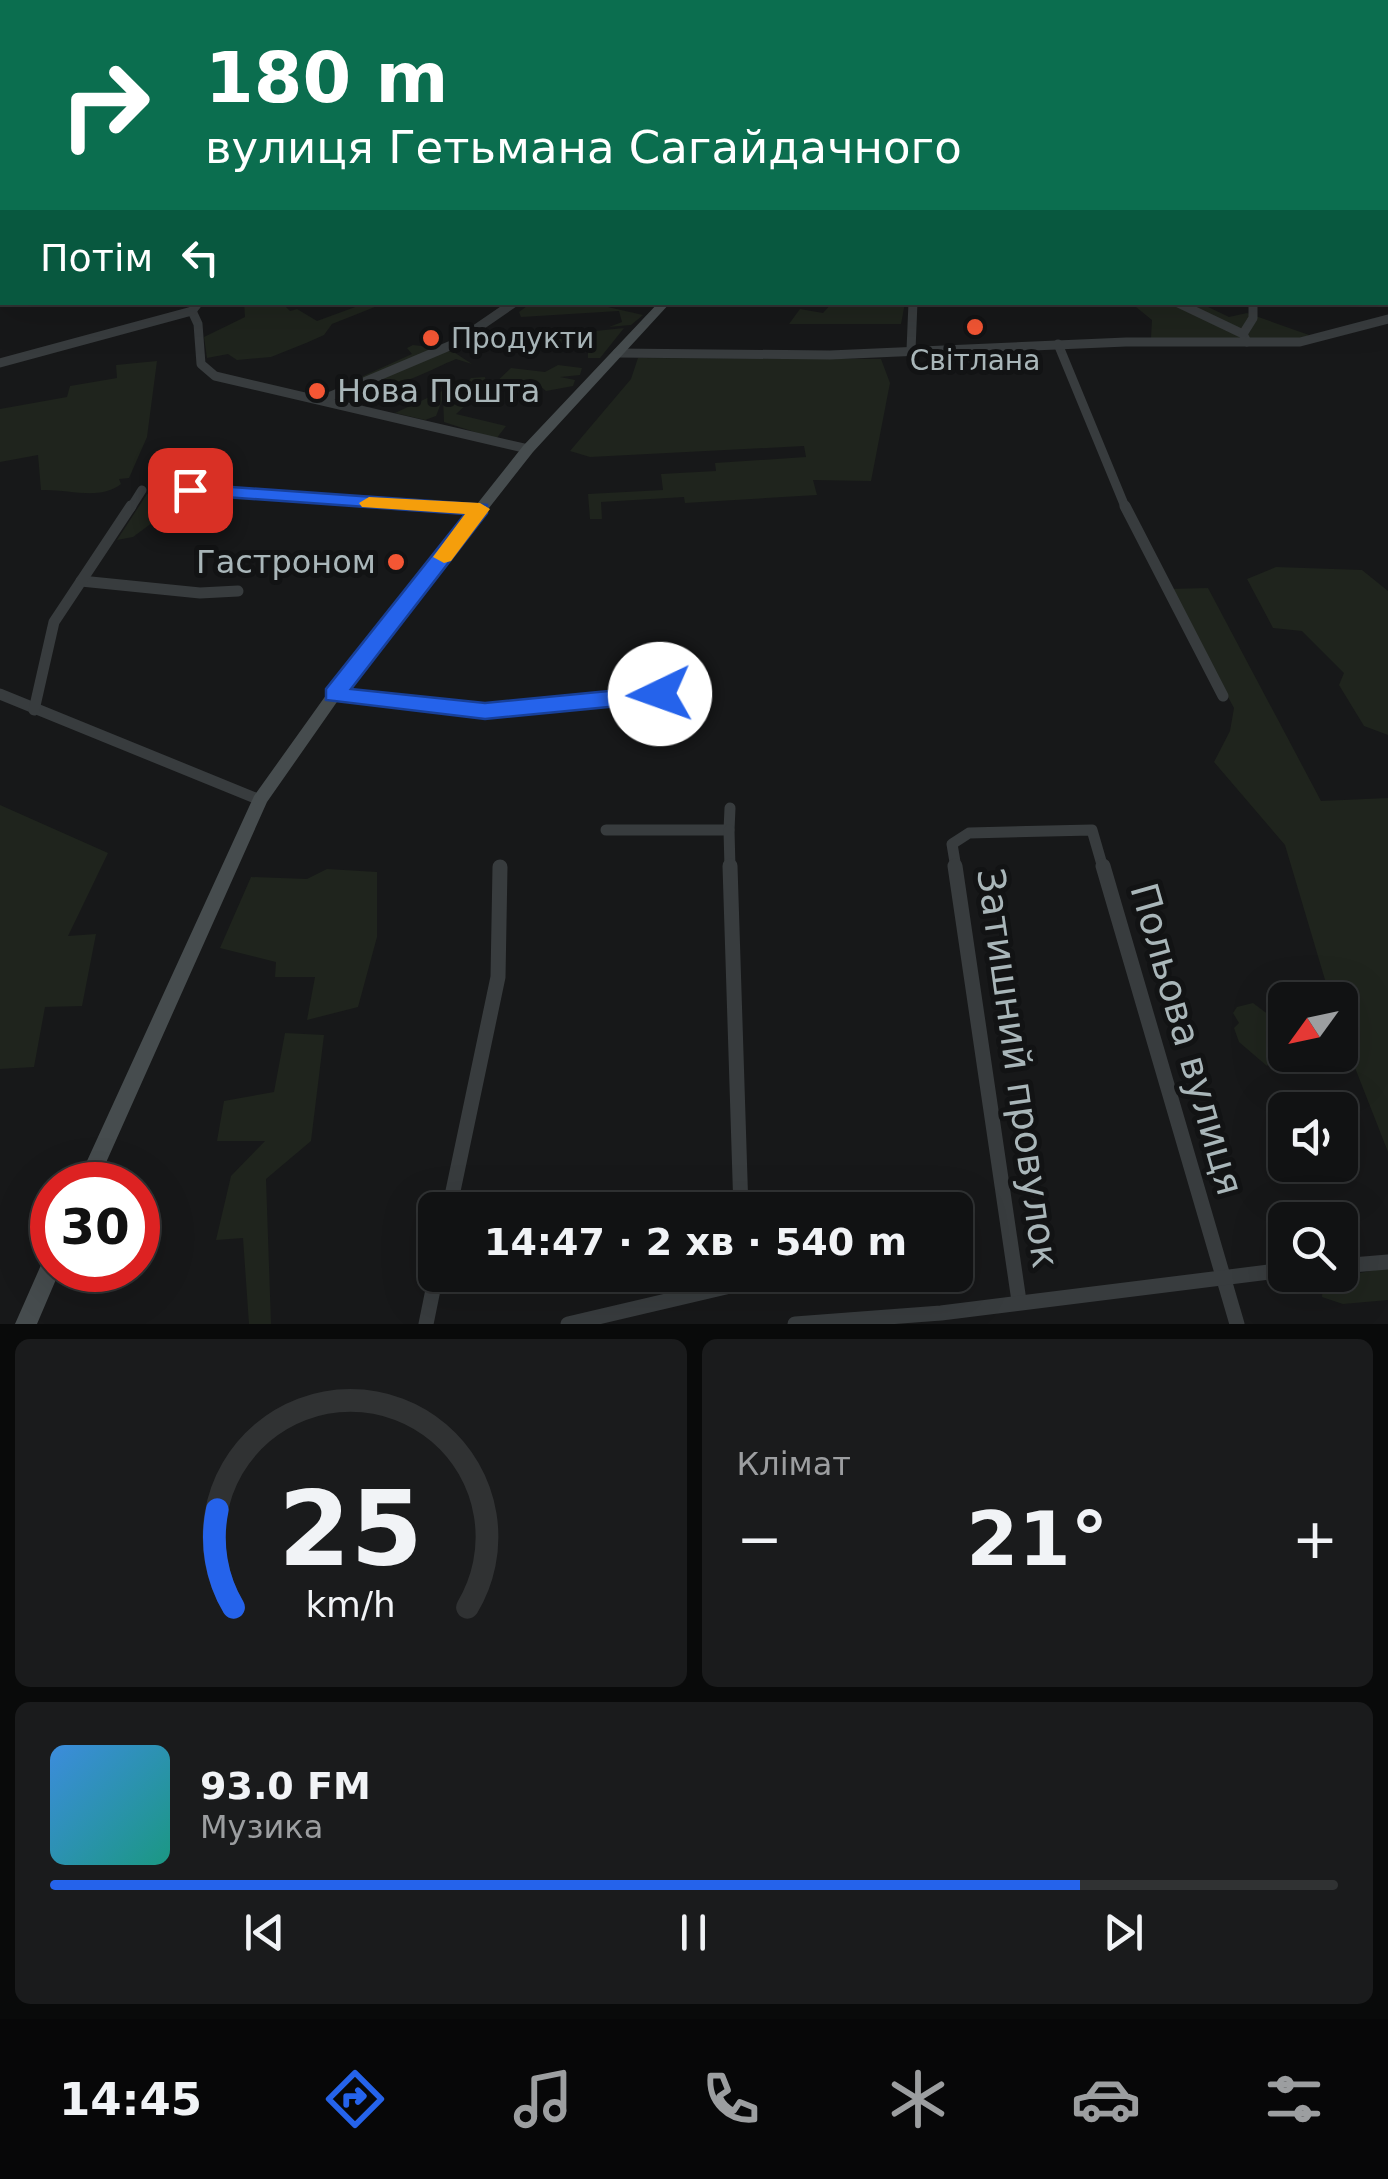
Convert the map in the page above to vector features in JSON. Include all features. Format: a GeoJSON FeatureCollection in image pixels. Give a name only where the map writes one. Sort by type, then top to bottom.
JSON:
{"type":"FeatureCollection","features":[{"type":"Feature","properties":{"kind":"main road"},"geometry":{"type":"LineString","coordinates":[[96,1162],[260,800],[334,695],[528,449],[663,305]]}},
{"type":"Feature","properties":{"kind":"main road"},"geometry":{"type":"LineString","coordinates":[[26,1324],[40,1292]]}},
{"type":"Feature","properties":{"kind":"street"},"geometry":{"type":"LineString","coordinates":[[324,398],[454,344],[496,320],[511,305]]}},
{"type":"Feature","properties":{"kind":"street"},"geometry":{"type":"LineString","coordinates":[[911,350],[913,305]]}},
{"type":"Feature","properties":{"kind":"street"},"geometry":{"type":"LineString","coordinates":[[1182,305],[1245,338]]}},
{"type":"Feature","properties":{"kind":"street"},"geometry":{"type":"LineString","coordinates":[[1245,338],[1253,318],[1253,305]]}},
{"type":"Feature","properties":{"kind":"street"},"geometry":{"type":"LineString","coordinates":[[0,363],[196,307],[201,364],[216,376],[324,398],[528,449]]}},
{"type":"Feature","properties":{"kind":"street"},"geometry":{"type":"LineString","coordinates":[[617,353],[830,355],[1058,344],[1326,339],[1388,320]]}},
{"type":"Feature","properties":{"kind":"street"},"geometry":{"type":"LineString","coordinates":[[1058,344],[1056,348],[1126,508],[1222,696]]}},
{"type":"Feature","properties":{"kind":"street"},"geometry":{"type":"LineString","coordinates":[[34,710],[54,622],[142,490]]}},
{"type":"Feature","properties":{"kind":"street"},"geometry":{"type":"LineString","coordinates":[[190,490],[480,509]]}},
{"type":"Feature","properties":{"kind":"street"},"geometry":{"type":"LineString","coordinates":[[81,581],[200,594],[238,592]]}},
{"type":"Feature","properties":{"kind":"street"},"geometry":{"type":"LineString","coordinates":[[334,695],[485,711],[696,692]]}},
{"type":"Feature","properties":{"kind":"street"},"geometry":{"type":"LineString","coordinates":[[0,694],[260,800]]}},
{"type":"Feature","properties":{"kind":"street"},"geometry":{"type":"LineString","coordinates":[[730,808],[740,1192]]}},
{"type":"Feature","properties":{"kind":"street"},"geometry":{"type":"LineString","coordinates":[[606,830],[729,830]]}},
{"type":"Feature","properties":{"kind":"street","name":"Польова вулиця"},"geometry":{"type":"LineString","coordinates":[[952,844],[969,832],[1092,830],[1237,1324]]}},
{"type":"Feature","properties":{"kind":"street","name":"Затишний провулок"},"geometry":{"type":"LineString","coordinates":[[952,844],[1019,1301]]}},
{"type":"Feature","properties":{"kind":"street"},"geometry":{"type":"LineString","coordinates":[[454,1192],[498,977],[500,868]]}},
{"type":"Feature","properties":{"kind":"street"},"geometry":{"type":"LineString","coordinates":[[1358,1264],[1388,1262]]}},
{"type":"Feature","properties":{"kind":"street"},"geometry":{"type":"LineString","coordinates":[[795,1324],[942,1318],[1019,1301],[1268,1271]]}},
{"type":"Feature","properties":{"kind":"street"},"geometry":{"type":"LineString","coordinates":[[426,1324],[433,1292]]}},
{"type":"Feature","properties":{"kind":"street"},"geometry":{"type":"LineString","coordinates":[[568,1324],[692,1292]]}},
{"type":"Feature","properties":{"kind":"street"},"geometry":{"type":"LineString","coordinates":[[13,1324],[26,1324]]}},
{"type":"Feature","properties":{"kind":"shaded area"},"geometry":{"type":"Polygon","coordinates":[[[244,305],[284,305],[317,321],[361,305],[380,305],[332,324],[324,335],[271,357],[237,360],[228,354],[207,358],[204,337],[245,317],[244,305]]]}},
{"type":"Feature","properties":{"kind":"shaded area"},"geometry":{"type":"Polygon","coordinates":[[[528,305],[599,305],[643,315],[631,325],[609,327],[622,322],[619,311],[521,317],[519,312],[528,305]]]}},
{"type":"Feature","properties":{"kind":"shaded area"},"geometry":{"type":"Polygon","coordinates":[[[830,305],[905,305],[901,324],[789,324],[800,309],[823,313],[830,305]]]}},
{"type":"Feature","properties":{"kind":"shaded area"},"geometry":{"type":"Polygon","coordinates":[[[1133,305],[1204,305],[1229,317],[1247,313],[1309,335],[1302,339],[1151,338],[1152,320],[1133,305]]]}},
{"type":"Feature","properties":{"kind":"shaded area"},"geometry":{"type":"Polygon","coordinates":[[[624,328],[600,358],[588,358],[588,343],[514,347],[534,342],[527,331],[557,329],[581,339],[576,333],[624,328]]]}},
{"type":"Feature","properties":{"kind":"shaded area"},"geometry":{"type":"Polygon","coordinates":[[[430,347],[432,353],[452,351],[472,364],[456,359],[395,383],[371,383],[359,378],[412,354],[407,348],[430,347]]]}},
{"type":"Feature","properties":{"kind":"shaded area"},"geometry":{"type":"Polygon","coordinates":[[[638,358],[881,359],[890,383],[871,481],[813,480],[817,495],[685,503],[684,497],[601,502],[602,519],[590,519],[588,494],[663,490],[661,474],[716,471],[715,463],[806,457],[804,446],[590,457],[570,451],[631,379],[638,358]]]}},
{"type":"Feature","properties":{"kind":"shaded area"},"geometry":{"type":"Polygon","coordinates":[[[157,361],[147,437],[129,478],[119,479],[121,484],[94,493],[41,490],[38,455],[0,462],[0,409],[67,397],[70,386],[117,378],[116,365],[157,361]]]}},
{"type":"Feature","properties":{"kind":"shaded area"},"geometry":{"type":"Polygon","coordinates":[[[558,365],[582,368],[580,375],[560,377],[575,380],[573,386],[546,391],[539,385],[532,389],[500,387],[495,383],[511,368],[545,372],[558,365]]]}},
{"type":"Feature","properties":{"kind":"shaded area"},"geometry":{"type":"Polygon","coordinates":[[[485,377],[486,382],[477,386],[481,391],[456,414],[506,426],[496,439],[444,422],[443,398],[436,416],[425,420],[395,413],[453,386],[464,387],[471,378],[485,377]]]}},
{"type":"Feature","properties":{"kind":"shaded area"},"geometry":{"type":"Polygon","coordinates":[[[147,494],[218,495],[216,502],[180,502],[133,537],[117,540],[147,494]]]}},
{"type":"Feature","properties":{"kind":"shaded area"},"geometry":{"type":"Polygon","coordinates":[[[1276,567],[1362,570],[1388,591],[1388,735],[1364,726],[1339,685],[1344,673],[1302,631],[1273,628],[1247,579],[1276,567]]]}},
{"type":"Feature","properties":{"kind":"shaded area"},"geometry":{"type":"Polygon","coordinates":[[[1208,588],[1321,801],[1388,798],[1388,1152],[1357,1072],[1358,982],[1326,982],[1285,845],[1214,762],[1230,731],[1234,708],[1169,589],[1208,588]]]}},
{"type":"Feature","properties":{"kind":"shaded area"},"geometry":{"type":"Polygon","coordinates":[[[0,805],[108,853],[68,936],[96,934],[82,1006],[45,1007],[34,1067],[0,1069],[0,805]]]}},
{"type":"Feature","properties":{"kind":"shaded area"},"geometry":{"type":"Polygon","coordinates":[[[327,869],[377,872],[377,937],[358,1007],[307,1020],[315,977],[275,977],[276,962],[220,948],[251,877],[307,879],[327,869]]]}},
{"type":"Feature","properties":{"kind":"shaded area"},"geometry":{"type":"Polygon","coordinates":[[[1253,1003],[1268,1014],[1267,1066],[1239,1042],[1234,1028],[1239,1023],[1233,1013],[1237,1007],[1253,1003]]]}},
{"type":"Feature","properties":{"kind":"shaded area"},"geometry":{"type":"Polygon","coordinates":[[[285,1033],[324,1035],[311,1141],[266,1179],[271,1324],[249,1324],[243,1238],[216,1240],[231,1176],[265,1141],[217,1141],[224,1101],[274,1092],[285,1033]]]}},
{"type":"Feature","properties":{"kind":"shaded area"},"geometry":{"type":"Polygon","coordinates":[[[1388,1267],[1388,1300],[1343,1304],[1322,1297],[1322,1292],[1358,1292],[1358,1273],[1388,1267]]]}},
{"type":"Feature","properties":{"kind":"slow traffic"},"geometry":{"type":"LineString","coordinates":[[369,503],[480,509],[444,557]]}},
{"type":"Feature","properties":{"kind":"place","name":"Світлана"},"geometry":{"type":"Point","coordinates":[975,327]}},
{"type":"Feature","properties":{"kind":"place","name":"Продукти"},"geometry":{"type":"Point","coordinates":[431,338]}},
{"type":"Feature","properties":{"kind":"place","name":"Нова Пошта"},"geometry":{"type":"Point","coordinates":[317,391]}},
{"type":"Feature","properties":{"kind":"place","name":"Гастроном"},"geometry":{"type":"Point","coordinates":[396,562]}},
{"type":"Feature","properties":{"kind":"route"},"geometry":{"type":"LineString","coordinates":[[190,490],[480,509],[334,695],[485,711],[660,694]]}}]}
